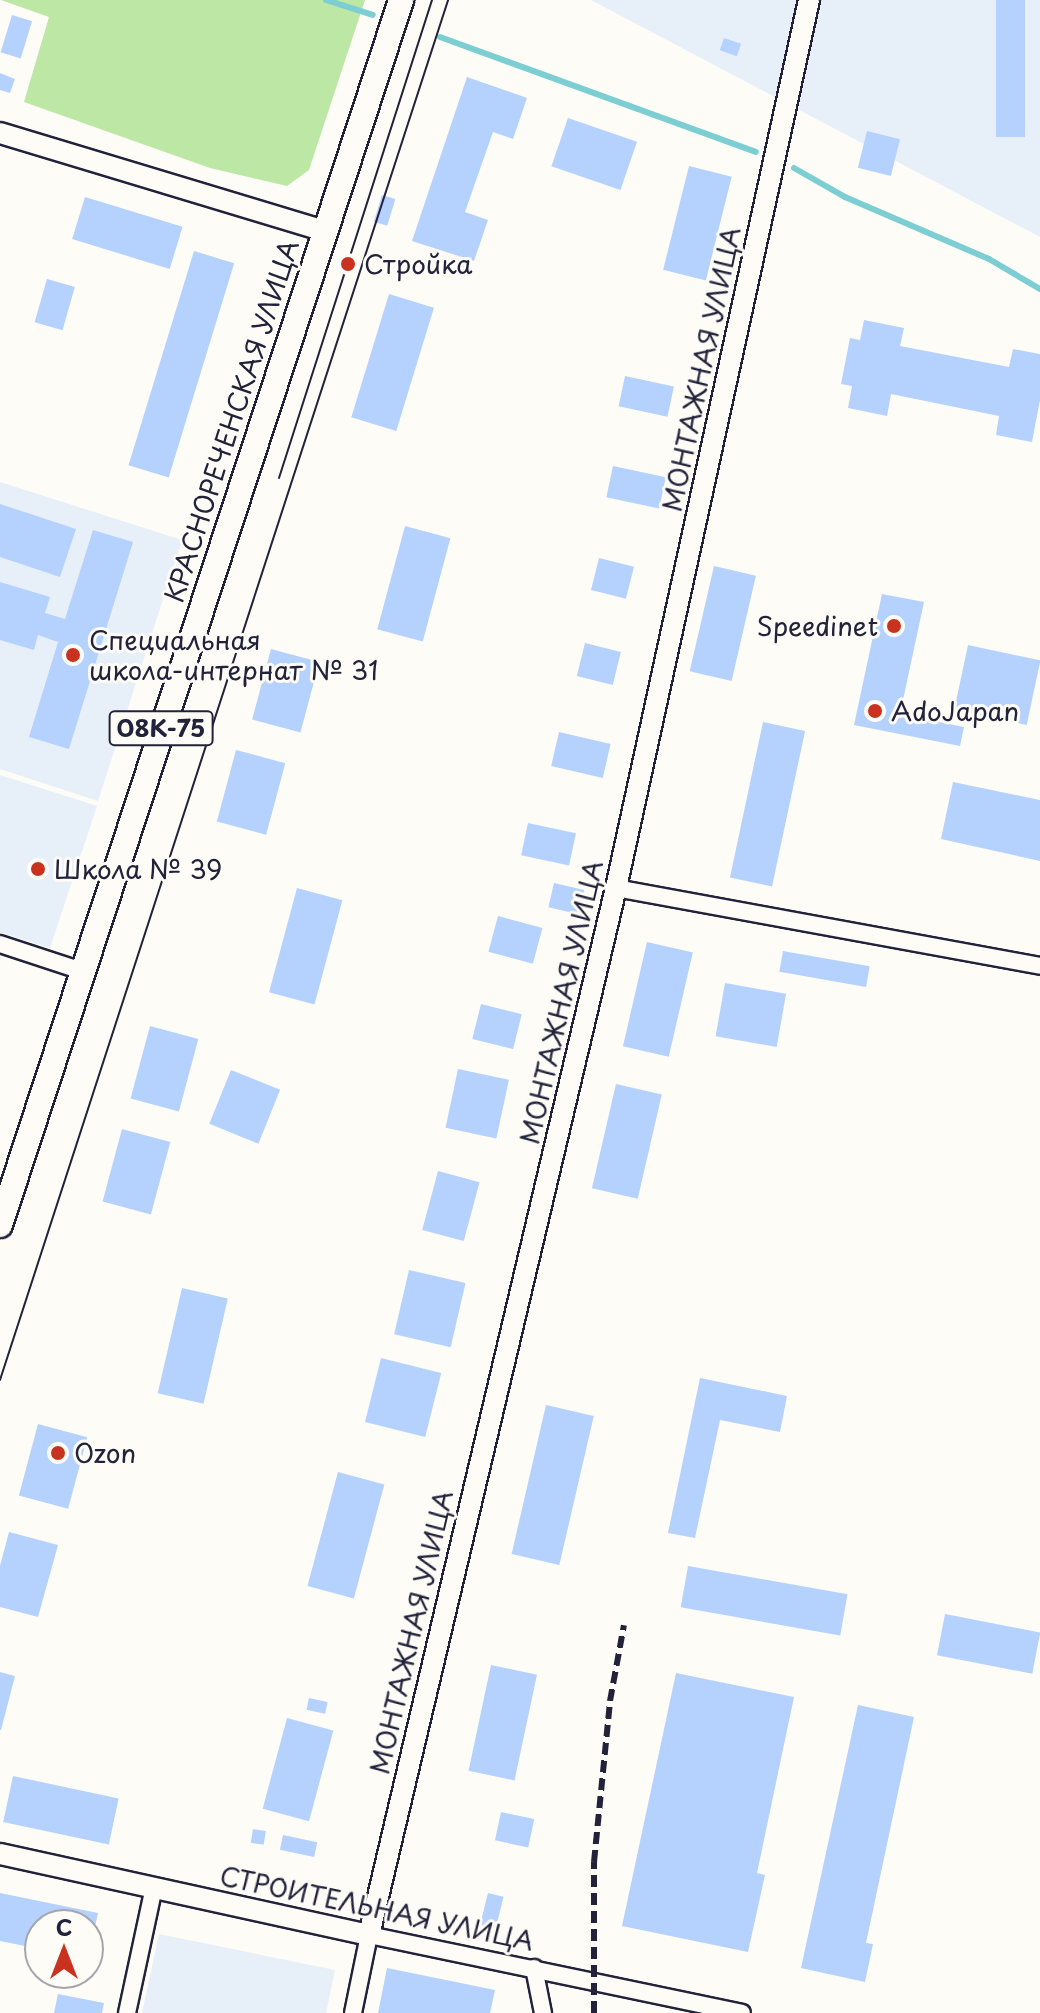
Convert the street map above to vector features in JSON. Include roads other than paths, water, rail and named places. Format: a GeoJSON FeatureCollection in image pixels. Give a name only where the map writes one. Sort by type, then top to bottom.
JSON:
{"type":"FeatureCollection","features":[{"type":"Feature","properties":{"kind":"main road","name":"КРАСНОРЕЧЕНСКАЯ УЛИЦА"},"geometry":{"type":"LineString","coordinates":[[0,1225],[322,230],[401,0]]}},
{"type":"Feature","properties":{"kind":"street","name":"МОНТАЖНАЯ УЛИЦА"},"geometry":{"type":"LineString","coordinates":[[353,2013],[616,888],[809,0]]}},
{"type":"Feature","properties":{"kind":"street"},"geometry":{"type":"LineString","coordinates":[[0,133],[322,230]]}},
{"type":"Feature","properties":{"kind":"street"},"geometry":{"type":"LineString","coordinates":[[616,888],[1040,966]]}},
{"type":"Feature","properties":{"kind":"street"},"geometry":{"type":"LineString","coordinates":[[0,944],[82,971]]}},
{"type":"Feature","properties":{"kind":"street","name":"СТРОИТЕЛЬНАЯ УЛИЦА"},"geometry":{"type":"LineString","coordinates":[[0,1854],[742,2013]]}},
{"type":"Feature","properties":{"kind":"street"},"geometry":{"type":"LineString","coordinates":[[127,2013],[154,1887]]}},
{"type":"Feature","properties":{"kind":"street"},"geometry":{"type":"LineString","coordinates":[[534,1968],[543,2013]]}},
{"type":"Feature","properties":{"kind":"waterway"},"geometry":{"type":"LineString","coordinates":[[326,0],[373,15]]}},
{"type":"Feature","properties":{"kind":"waterway"},"geometry":{"type":"LineString","coordinates":[[440,37],[756,152]]}},
{"type":"Feature","properties":{"kind":"waterway"},"geometry":{"type":"LineString","coordinates":[[794,168],[845,197],[989,259],[1040,289]]}},
{"type":"Feature","properties":{"kind":"tram line"},"geometry":{"type":"LineString","coordinates":[[279,478],[432,0]]}},
{"type":"Feature","properties":{"kind":"tram line"},"geometry":{"type":"LineString","coordinates":[[0,1380],[448,0]]}},
{"type":"Feature","properties":{"kind":"railway"},"geometry":{"type":"LineString","coordinates":[[594,2013],[594,1862],[610,1701],[624,1625]]}},
{"type":"Feature","properties":{"kind":"place","name":"Стройка"},"geometry":{"type":"Point","coordinates":[348,264]}},
{"type":"Feature","properties":{"kind":"place","name":"Speedinet"},"geometry":{"type":"Point","coordinates":[894,626]}},
{"type":"Feature","properties":{"kind":"place","name":"Специальная школа-интернат № 31"},"geometry":{"type":"Point","coordinates":[73,655]}},
{"type":"Feature","properties":{"kind":"place","name":"AdoJapan"},"geometry":{"type":"Point","coordinates":[875,711]}},
{"type":"Feature","properties":{"kind":"place","name":"Школа № 39"},"geometry":{"type":"Point","coordinates":[38,869]}},
{"type":"Feature","properties":{"kind":"place","name":"Ozon"},"geometry":{"type":"Point","coordinates":[58,1453]}}]}
